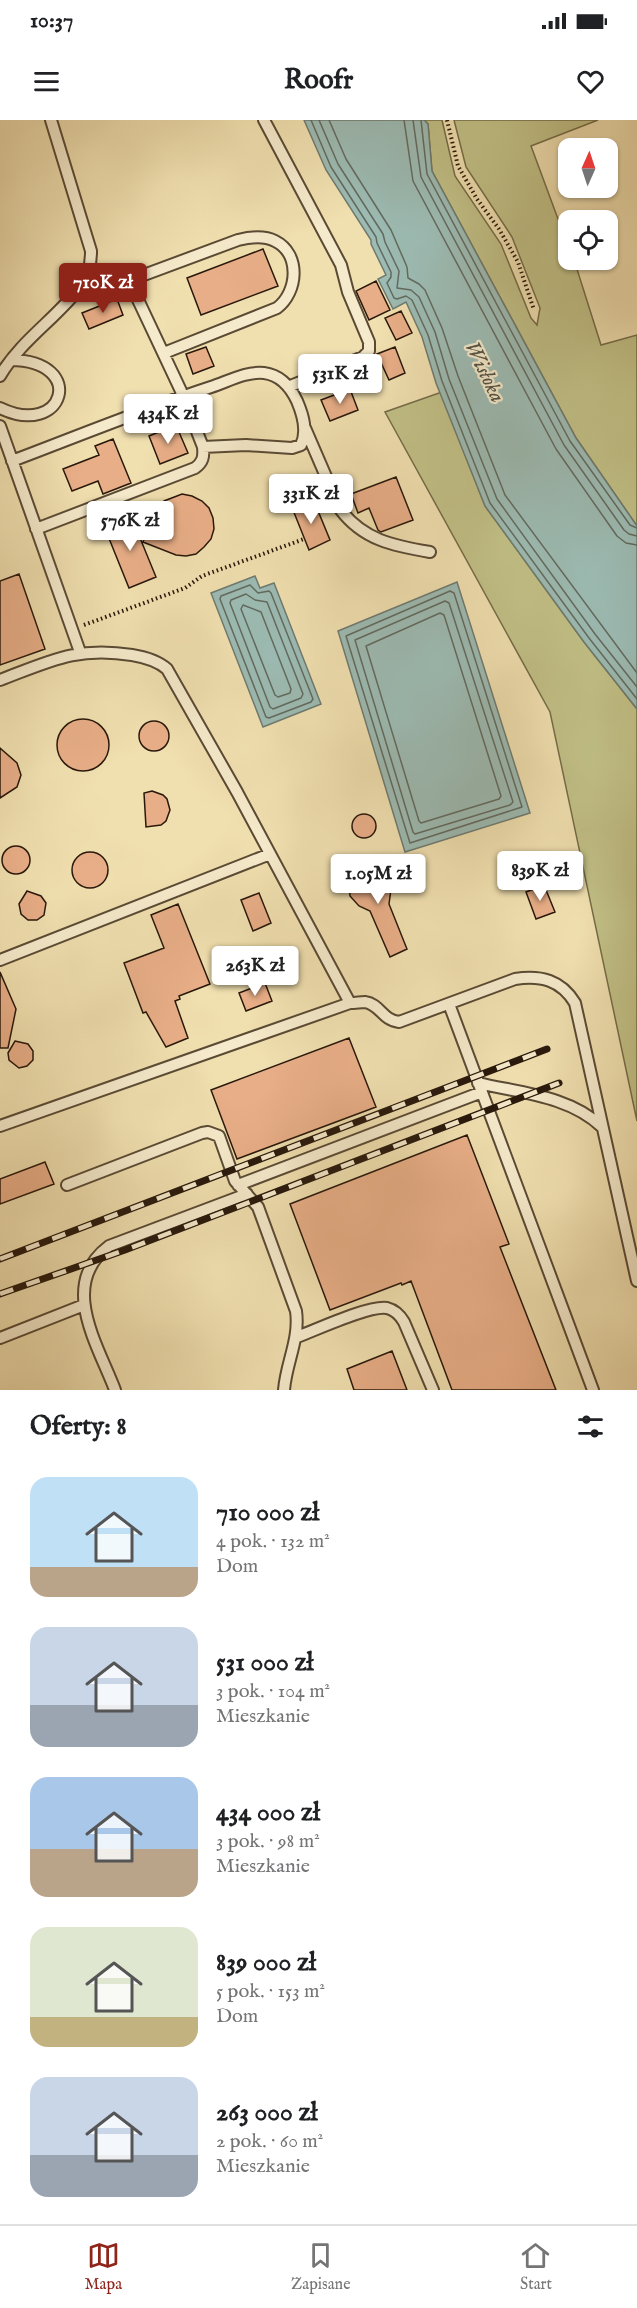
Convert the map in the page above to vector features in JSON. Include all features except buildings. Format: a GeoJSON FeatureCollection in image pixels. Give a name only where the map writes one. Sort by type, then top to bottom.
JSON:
{"type":"FeatureCollection","features":[{"type":"Feature","properties":{"kind":"lane"},"geometry":{"type":"LineString","coordinates":[[51,120],[91,251],[91,262],[82,286]]}},
{"type":"Feature","properties":{"kind":"lane"},"geometry":{"type":"LineString","coordinates":[[264,120],[341,265],[348,292],[369,342],[369,351],[363,357],[288,387]]}},
{"type":"Feature","properties":{"kind":"lane"},"geometry":{"type":"LineString","coordinates":[[125,282],[251,237],[274,240],[289,255],[294,280],[287,301],[278,308],[164,353]]}},
{"type":"Feature","properties":{"kind":"lane"},"geometry":{"type":"LineString","coordinates":[[0,376],[11,360],[82,286],[93,278],[109,276],[132,286],[137,295],[183,396],[203,447],[204,456],[195,468],[36,529]]}},
{"type":"Feature","properties":{"kind":"lane"},"geometry":{"type":"LineString","coordinates":[[0,408],[25,415],[40,414],[53,408],[59,398],[59,387],[54,374],[34,363],[11,360]]}},
{"type":"Feature","properties":{"kind":"lane"},"geometry":{"type":"LineString","coordinates":[[12,461],[183,396],[251,374],[263,373],[278,377],[296,399],[305,428],[340,509],[348,520],[371,537],[387,544],[430,552]]}},
{"type":"Feature","properties":{"kind":"lane"},"geometry":{"type":"LineString","coordinates":[[0,426],[80,652]]}},
{"type":"Feature","properties":{"kind":"lane"},"geometry":{"type":"LineString","coordinates":[[203,447],[246,445],[292,448],[300,445],[304,438],[305,428]]}},
{"type":"Feature","properties":{"kind":"lane"},"geometry":{"type":"LineString","coordinates":[[0,680],[80,652],[96,651],[137,656],[156,662],[167,669],[350,1003]]}},
{"type":"Feature","properties":{"kind":"lane"},"geometry":{"type":"LineString","coordinates":[[0,960],[270,854]]}},
{"type":"Feature","properties":{"kind":"lane"},"geometry":{"type":"LineString","coordinates":[[0,1126],[350,1003],[372,1004],[391,1021],[399,1022],[516,979],[539,978],[560,984],[569,992],[575,1003],[637,1281]]}},
{"type":"Feature","properties":{"kind":"lane"},"geometry":{"type":"LineString","coordinates":[[448,1004],[593,1390]]}},
{"type":"Feature","properties":{"kind":"lane"},"geometry":{"type":"LineString","coordinates":[[238,1185],[480,1088],[567,1104],[588,1114],[602,1127]]}},
{"type":"Feature","properties":{"kind":"lane"},"geometry":{"type":"LineString","coordinates":[[67,1185],[208,1132],[215,1133],[222,1141],[238,1185],[258,1207],[296,1311],[297,1336],[284,1390]]}},
{"type":"Feature","properties":{"kind":"lane"},"geometry":{"type":"LineString","coordinates":[[116,1390],[85,1313],[82,1294],[85,1278],[97,1255],[109,1246],[247,1194]]}},
{"type":"Feature","properties":{"kind":"lane"},"geometry":{"type":"LineString","coordinates":[[0,1338],[84,1305]]}},
{"type":"Feature","properties":{"kind":"lane"},"geometry":{"type":"LineString","coordinates":[[297,1336],[369,1310],[390,1308],[399,1314],[404,1322],[433,1390]]}},
{"type":"Feature","properties":{"kind":"path"},"geometry":{"type":"LineString","coordinates":[[447,120],[458,166],[477,199],[500,229],[518,262],[534,310]]}},
{"type":"Feature","properties":{"kind":"path"},"geometry":{"type":"LineString","coordinates":[[72,630],[185,588],[202,576],[304,539]]}},
{"type":"Feature","properties":{"kind":"shaded area"},"geometry":{"type":"Polygon","coordinates":[[[424,120],[442,120],[455,176],[501,244],[531,318],[537,325],[540,308],[512,237],[466,167],[454,120],[598,120],[531,146],[558,219],[558,270],[577,270],[601,345],[637,335],[637,526],[576,438],[432,171],[428,124],[424,120]]]}},
{"type":"Feature","properties":{"kind":"shaded area"},"geometry":{"type":"Polygon","coordinates":[[[441,393],[485,506],[584,642],[637,709],[637,1121],[550,712],[385,412],[441,393]]]}},
{"type":"Feature","properties":{"kind":"water","name":"Wisłoka"},"geometry":{"type":"Polygon","coordinates":[[[304,120],[424,120],[428,124],[432,171],[576,438],[637,526],[637,709],[584,642],[485,506],[436,383],[422,337],[406,302],[393,309],[378,279],[386,275],[371,240],[326,170],[304,120]]]}},
{"type":"Feature","properties":{"kind":"water"},"geometry":{"type":"Polygon","coordinates":[[[255,576],[260,588],[274,583],[321,704],[263,727],[211,593],[255,576]]]}},
{"type":"Feature","properties":{"kind":"water"},"geometry":{"type":"Polygon","coordinates":[[[457,582],[530,813],[405,852],[338,631],[457,582]]]}},
{"type":"Feature","properties":{"kind":"railway"},"geometry":{"type":"LineString","coordinates":[[0,1259],[547,1049]]}},
{"type":"Feature","properties":{"kind":"railway"},"geometry":{"type":"LineString","coordinates":[[0,1294],[125,1250],[559,1083]]}}]}
